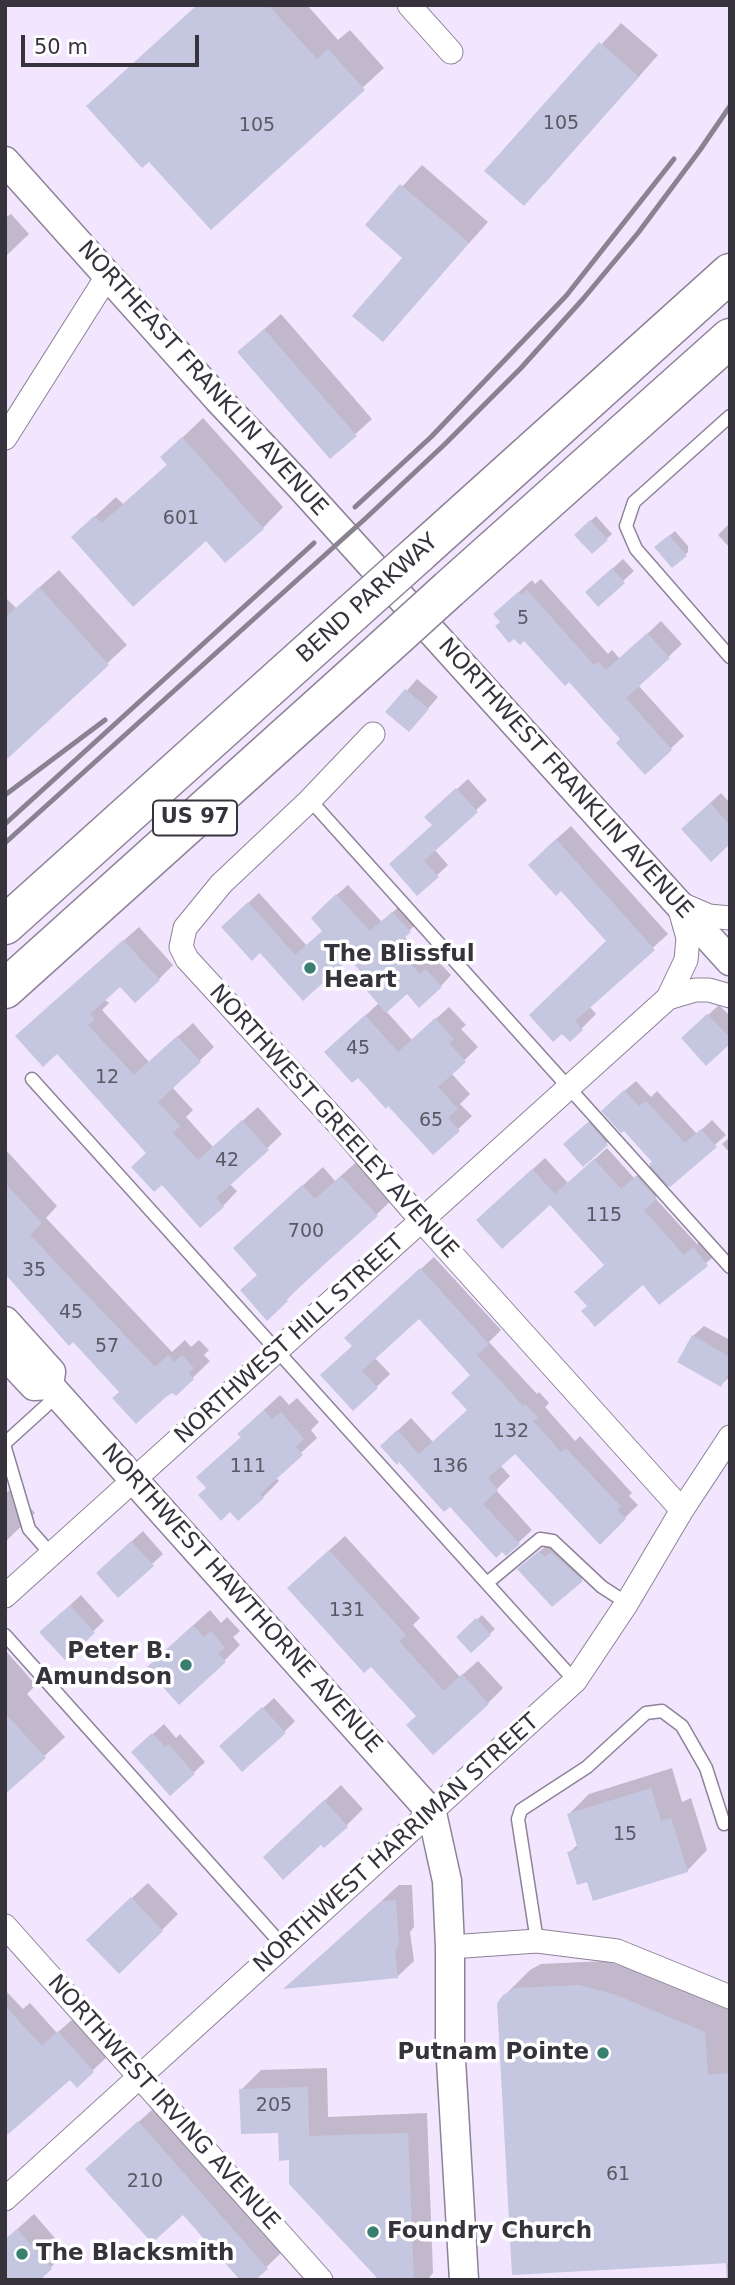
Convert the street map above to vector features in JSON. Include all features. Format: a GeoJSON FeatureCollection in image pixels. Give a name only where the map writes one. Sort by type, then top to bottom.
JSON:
{"type":"FeatureCollection","features":[{"type":"Feature","properties":{"kind":"highway","name":"BEND PARKWAY"},"geometry":{"type":"LineString","coordinates":[[5,925],[730,273]]}},
{"type":"Feature","properties":{"kind":"highway","name":"BEND PARKWAY"},"geometry":{"type":"LineString","coordinates":[[5,989],[730,338]]}},
{"type":"Feature","properties":{"kind":"street"},"geometry":{"type":"LineString","coordinates":[[410,5],[451,51]]}},
{"type":"Feature","properties":{"kind":"street","name":"NORTHEAST FRANKLIN AVENUE"},"geometry":{"type":"LineString","coordinates":[[5,161],[399,597]]}},
{"type":"Feature","properties":{"kind":"street"},"geometry":{"type":"LineString","coordinates":[[5,438],[108,275]]}},
{"type":"Feature","properties":{"kind":"street","name":"NORTHWEST FRANKLIN AVENUE"},"geometry":{"type":"LineString","coordinates":[[399,597],[730,961]]}},
{"type":"Feature","properties":{"kind":"street","name":"NORTHWEST GREELEY AVENUE"},"geometry":{"type":"LineString","coordinates":[[373,734],[310,800],[221,884],[185,928],[181,947],[187,959],[343,1129],[421,1220],[682,1510]]}},
{"type":"Feature","properties":{"kind":"street"},"geometry":{"type":"LineString","coordinates":[[678,903],[709,916],[730,918]]}},
{"type":"Feature","properties":{"kind":"street","name":"NORTHWEST HILL STREET"},"geometry":{"type":"LineString","coordinates":[[5,1596],[136,1481],[668,998],[686,960],[688,938],[678,903]]}},
{"type":"Feature","properties":{"kind":"street","name":"NORTHWEST HILL STREET"},"geometry":{"type":"LineString","coordinates":[[668,998],[695,990],[709,990],[730,996]]}},
{"type":"Feature","properties":{"kind":"street","name":"NORTHWEST HAWTHORNE AVENUE"},"geometry":{"type":"LineString","coordinates":[[5,1321],[51,1372],[53,1390]]}},
{"type":"Feature","properties":{"kind":"street","name":"NORTHWEST HAWTHORNE AVENUE"},"geometry":{"type":"LineString","coordinates":[[5,1355],[34,1385],[53,1390],[432,1813]]}},
{"type":"Feature","properties":{"kind":"street","name":"NORTHWEST HARRIMAN STREET"},"geometry":{"type":"LineString","coordinates":[[5,2199],[575,1681],[730,1437]]}},
{"type":"Feature","properties":{"kind":"street"},"geometry":{"type":"LineString","coordinates":[[432,1813],[447,1881],[450,2043],[464,2280]]}},
{"type":"Feature","properties":{"kind":"street","name":"NORTHWEST IRVING AVENUE"},"geometry":{"type":"LineString","coordinates":[[5,1926],[321,2280]]}},
{"type":"Feature","properties":{"kind":"street"},"geometry":{"type":"LineString","coordinates":[[450,1947],[537,1941],[617,1951],[730,1997]]}},
{"type":"Feature","properties":{"kind":"lane"},"geometry":{"type":"LineString","coordinates":[[730,416],[634,502],[626,526],[636,549],[730,657]]}},
{"type":"Feature","properties":{"kind":"lane"},"geometry":{"type":"LineString","coordinates":[[310,800],[730,1267]]}},
{"type":"Feature","properties":{"kind":"lane"},"geometry":{"type":"LineString","coordinates":[[32,1079],[575,1681]]}},
{"type":"Feature","properties":{"kind":"lane"},"geometry":{"type":"LineString","coordinates":[[5,1443],[53,1390]]}},
{"type":"Feature","properties":{"kind":"lane"},"geometry":{"type":"LineString","coordinates":[[5,1448],[29,1529],[51,1554]]}},
{"type":"Feature","properties":{"kind":"lane"},"geometry":{"type":"LineString","coordinates":[[487,1583],[540,1539],[554,1541],[602,1587],[627,1603]]}},
{"type":"Feature","properties":{"kind":"lane"},"geometry":{"type":"LineString","coordinates":[[5,1635],[284,1947]]}},
{"type":"Feature","properties":{"kind":"lane"},"geometry":{"type":"LineString","coordinates":[[537,1941],[518,1819],[521,1810],[587,1767],[646,1713],[662,1711],[682,1726],[706,1768],[724,1824]]}},
{"type":"Feature","properties":{"kind":"building"},"geometry":{"type":"Polygon","coordinates":[[[197,5],[268,5],[317,59],[328,49],[365,90],[211,230],[149,162],[142,168],[86,106],[197,5]]]}},
{"type":"Feature","properties":{"kind":"building"},"geometry":{"type":"Polygon","coordinates":[[[599,42],[639,77],[524,206],[484,171],[599,42]]]}},
{"type":"Feature","properties":{"kind":"building"},"geometry":{"type":"Polygon","coordinates":[[[400,184],[469,243],[383,342],[352,316],[402,258],[365,225],[400,184]]]}},
{"type":"Feature","properties":{"kind":"building"},"geometry":{"type":"Polygon","coordinates":[[[264,329],[357,436],[330,459],[237,352],[264,329]]]}},
{"type":"Feature","properties":{"kind":"building"},"geometry":{"type":"Polygon","coordinates":[[[182,437],[264,529],[225,563],[206,541],[133,607],[71,537],[94,516],[102,523],[167,465],[160,457],[182,437]]]}},
{"type":"Feature","properties":{"kind":"building"},"geometry":{"type":"Polygon","coordinates":[[[590,520],[608,540],[592,554],[574,535],[590,520]]]}},
{"type":"Feature","properties":{"kind":"building"},"geometry":{"type":"Polygon","coordinates":[[[669,535],[687,556],[672,568],[654,547],[669,535]]]}},
{"type":"Feature","properties":{"kind":"building"},"geometry":{"type":"Polygon","coordinates":[[[612,568],[625,583],[598,607],[585,592],[612,568]]]}},
{"type":"Feature","properties":{"kind":"building"},"geometry":{"type":"Polygon","coordinates":[[[39,587],[109,665],[5,761],[5,618],[39,587]]]}},
{"type":"Feature","properties":{"kind":"building"},"geometry":{"type":"Polygon","coordinates":[[[527,590],[594,665],[598,662],[606,670],[647,633],[670,658],[626,698],[672,750],[645,775],[616,743],[620,739],[569,682],[565,686],[524,641],[520,645],[514,639],[509,643],[495,626],[500,622],[493,614],[518,592],[522,595],[527,590]]]}},
{"type":"Feature","properties":{"kind":"building"},"geometry":{"type":"Polygon","coordinates":[[[405,689],[429,709],[409,732],[385,712],[405,689]]]}},
{"type":"Feature","properties":{"kind":"building"},"geometry":{"type":"Polygon","coordinates":[[[456,788],[478,812],[424,861],[439,877],[417,896],[389,864],[432,825],[424,817],[456,788]]]}},
{"type":"Feature","properties":{"kind":"building"},"geometry":{"type":"Polygon","coordinates":[[[710,803],[730,825],[730,844],[711,862],[681,829],[710,803]]]}},
{"type":"Feature","properties":{"kind":"building"},"geometry":{"type":"Polygon","coordinates":[[[556,839],[655,950],[575,1021],[583,1030],[570,1042],[562,1034],[553,1042],[529,1015],[606,941],[561,891],[556,896],[528,865],[556,839]]]}},
{"type":"Feature","properties":{"kind":"building"},"geometry":{"type":"Polygon","coordinates":[[[336,894],[370,931],[392,912],[411,932],[394,947],[420,974],[426,969],[442,987],[419,1008],[407,994],[386,1013],[367,991],[373,985],[349,959],[303,1001],[260,953],[252,961],[221,927],[248,902],[295,955],[322,931],[311,918],[336,894]]]}},
{"type":"Feature","properties":{"kind":"building"},"geometry":{"type":"Polygon","coordinates":[[[123,940],[160,980],[135,1003],[120,987],[90,1014],[95,1019],[88,1025],[134,1075],[177,1036],[201,1062],[158,1102],[180,1126],[173,1133],[198,1160],[242,1120],[269,1150],[216,1198],[224,1207],[200,1228],[162,1185],[154,1192],[131,1167],[146,1153],[57,1054],[43,1067],[15,1036],[123,940]]]}},
{"type":"Feature","properties":{"kind":"building"},"geometry":{"type":"Polygon","coordinates":[[[707,1014],[730,1038],[730,1044],[706,1066],[681,1038],[707,1014]]]}},
{"type":"Feature","properties":{"kind":"building"},"geometry":{"type":"Polygon","coordinates":[[[365,1015],[398,1052],[435,1018],[454,1039],[449,1043],[466,1062],[438,1087],[458,1109],[448,1118],[460,1131],[433,1155],[388,1106],[386,1109],[358,1078],[352,1083],[324,1052],[365,1015]]]}},
{"type":"Feature","properties":{"kind":"building"},"geometry":{"type":"Polygon","coordinates":[[[624,1090],[639,1106],[646,1101],[685,1143],[701,1129],[717,1147],[670,1187],[624,1131],[621,1133],[601,1111],[624,1090]]]}},
{"type":"Feature","properties":{"kind":"building"},"geometry":{"type":"Polygon","coordinates":[[[588,1122],[608,1145],[583,1167],[563,1144],[588,1122]]]}},
{"type":"Feature","properties":{"kind":"building"},"geometry":{"type":"Polygon","coordinates":[[[594,1159],[621,1189],[636,1176],[657,1199],[644,1210],[684,1255],[693,1247],[708,1266],[659,1305],[643,1285],[595,1327],[581,1311],[587,1306],[574,1292],[604,1265],[550,1205],[502,1249],[476,1220],[532,1169],[555,1194],[594,1159]]]}},
{"type":"Feature","properties":{"kind":"building"},"geometry":{"type":"Polygon","coordinates":[[[341,1176],[378,1216],[286,1299],[288,1301],[267,1321],[240,1290],[257,1275],[233,1248],[302,1185],[315,1199],[341,1176]]]}},
{"type":"Feature","properties":{"kind":"building"},"geometry":{"type":"Polygon","coordinates":[[[5,1183],[42,1223],[30,1235],[155,1367],[168,1355],[174,1362],[182,1355],[194,1368],[189,1373],[194,1379],[176,1396],[172,1393],[166,1397],[136,1424],[112,1398],[119,1392],[73,1342],[69,1346],[5,1274],[5,1183]]]}},
{"type":"Feature","properties":{"kind":"building"},"geometry":{"type":"Polygon","coordinates":[[[420,1268],[489,1344],[477,1355],[523,1406],[525,1404],[538,1418],[533,1421],[561,1452],[566,1448],[621,1507],[617,1510],[626,1519],[600,1545],[515,1454],[488,1478],[498,1490],[483,1504],[520,1544],[506,1556],[502,1552],[496,1558],[450,1507],[444,1512],[399,1462],[397,1465],[380,1446],[397,1430],[419,1454],[467,1410],[451,1393],[470,1375],[419,1319],[362,1371],[378,1388],[353,1411],[320,1375],[352,1346],[344,1338],[420,1268]]]}},
{"type":"Feature","properties":{"kind":"building"},"geometry":{"type":"Polygon","coordinates":[[[692,1335],[730,1357],[730,1371],[721,1387],[677,1362],[692,1335]]]}},
{"type":"Feature","properties":{"kind":"building"},"geometry":{"type":"Polygon","coordinates":[[[264,1410],[272,1419],[281,1412],[304,1439],[296,1447],[303,1455],[260,1494],[264,1498],[238,1521],[230,1512],[221,1521],[198,1495],[206,1488],[196,1477],[241,1437],[237,1434],[264,1410]]]}},
{"type":"Feature","properties":{"kind":"building"},"geometry":{"type":"Polygon","coordinates":[[[131,1541],[154,1566],[118,1598],[96,1573],[131,1541]]]}},
{"type":"Feature","properties":{"kind":"building"},"geometry":{"type":"Polygon","coordinates":[[[329,1550],[406,1635],[399,1641],[444,1691],[462,1674],[489,1704],[433,1755],[406,1725],[416,1716],[371,1667],[364,1673],[287,1588],[329,1550]]]}},
{"type":"Feature","properties":{"kind":"building"},"geometry":{"type":"Polygon","coordinates":[[[539,1551],[545,1557],[551,1552],[583,1581],[552,1607],[517,1569],[539,1551]]]}},
{"type":"Feature","properties":{"kind":"building"},"geometry":{"type":"Polygon","coordinates":[[[70,1605],[95,1633],[65,1660],[39,1632],[70,1605]]]}},
{"type":"Feature","properties":{"kind":"building"},"geometry":{"type":"Polygon","coordinates":[[[476,1618],[491,1635],[471,1653],[456,1637],[476,1618]]]}},
{"type":"Feature","properties":{"kind":"building","name":"Peter B. Amundson"},"geometry":{"type":"Polygon","coordinates":[[[193,1625],[204,1637],[211,1631],[225,1648],[218,1654],[226,1662],[179,1705],[146,1668],[193,1625]]]}},
{"type":"Feature","properties":{"kind":"building"},"geometry":{"type":"Polygon","coordinates":[[[262,1707],[286,1733],[242,1772],[219,1746],[262,1707]]]}},
{"type":"Feature","properties":{"kind":"building"},"geometry":{"type":"Polygon","coordinates":[[[5,1713],[46,1758],[5,1794],[5,1713]]]}},
{"type":"Feature","properties":{"kind":"building"},"geometry":{"type":"Polygon","coordinates":[[[152,1733],[165,1747],[168,1744],[195,1774],[170,1796],[131,1752],[152,1733]]]}},
{"type":"Feature","properties":{"kind":"building"},"geometry":{"type":"Polygon","coordinates":[[[651,1788],[661,1821],[671,1818],[688,1872],[593,1901],[587,1882],[577,1885],[567,1852],[578,1849],[567,1814],[651,1788]]]}},
{"type":"Feature","properties":{"kind":"building"},"geometry":{"type":"Polygon","coordinates":[[[324,1800],[348,1827],[324,1848],[321,1845],[283,1880],[263,1857],[324,1800]]]}},
{"type":"Feature","properties":{"kind":"building"},"geometry":{"type":"Polygon","coordinates":[[[131,1897],[163,1931],[119,1974],[86,1940],[131,1897]]]}},
{"type":"Feature","properties":{"kind":"building"},"geometry":{"type":"Polygon","coordinates":[[[396,1900],[399,1944],[395,1950],[398,1978],[283,1989],[382,1901],[396,1900]]]}},
{"type":"Feature","properties":{"kind":"building"},"geometry":{"type":"Polygon","coordinates":[[[579,1985],[616,1995],[705,2032],[708,2075],[730,2073],[730,2263],[512,2275],[497,2003],[503,1995],[515,1988],[579,1985]]]}},
{"type":"Feature","properties":{"kind":"building"},"geometry":{"type":"Polygon","coordinates":[[[5,2006],[42,2046],[58,2031],[94,2072],[77,2088],[70,2080],[5,2137],[5,2006]]]}},
{"type":"Feature","properties":{"kind":"building","name":"Foundry Church"},"geometry":{"type":"Polygon","coordinates":[[[308,2087],[309,2136],[408,2133],[414,2280],[379,2280],[289,2184],[289,2160],[279,2161],[278,2133],[241,2134],[239,2089],[308,2087]]]}},
{"type":"Feature","properties":{"kind":"building"},"geometry":{"type":"Polygon","coordinates":[[[138,2121],[268,2269],[255,2280],[240,2280],[183,2215],[152,2243],[85,2169],[138,2121]]]}},
{"type":"Feature","properties":{"kind":"building","name":"The Blacksmith"},"geometry":{"type":"Polygon","coordinates":[[[17,2229],[52,2269],[40,2280],[5,2280],[5,2239],[17,2229]]]}},
{"type":"Feature","properties":{"kind":"railway"},"geometry":{"type":"LineString","coordinates":[[5,843],[366,518],[521,368],[638,233],[730,106]]}},
{"type":"Feature","properties":{"kind":"railway"},"geometry":{"type":"LineString","coordinates":[[355,507],[431,437],[566,296],[674,159]]}},
{"type":"Feature","properties":{"kind":"railway"},"geometry":{"type":"LineString","coordinates":[[5,824],[314,543]]}},
{"type":"Feature","properties":{"kind":"railway"},"geometry":{"type":"LineString","coordinates":[[5,795],[105,720]]}},
{"type":"Feature","properties":{"kind":"place","name":"The Blissful Heart"},"geometry":{"type":"Point","coordinates":[310,968]}},
{"type":"Feature","properties":{"kind":"place","name":"Peter B. Amundson"},"geometry":{"type":"Point","coordinates":[186,1665]}},
{"type":"Feature","properties":{"kind":"place","name":"Putnam Pointe"},"geometry":{"type":"Point","coordinates":[603,2053]}},
{"type":"Feature","properties":{"kind":"place","name":"Foundry Church"},"geometry":{"type":"Point","coordinates":[373,2232]}},
{"type":"Feature","properties":{"kind":"place","name":"The Blacksmith"},"geometry":{"type":"Point","coordinates":[22,2254]}}]}
